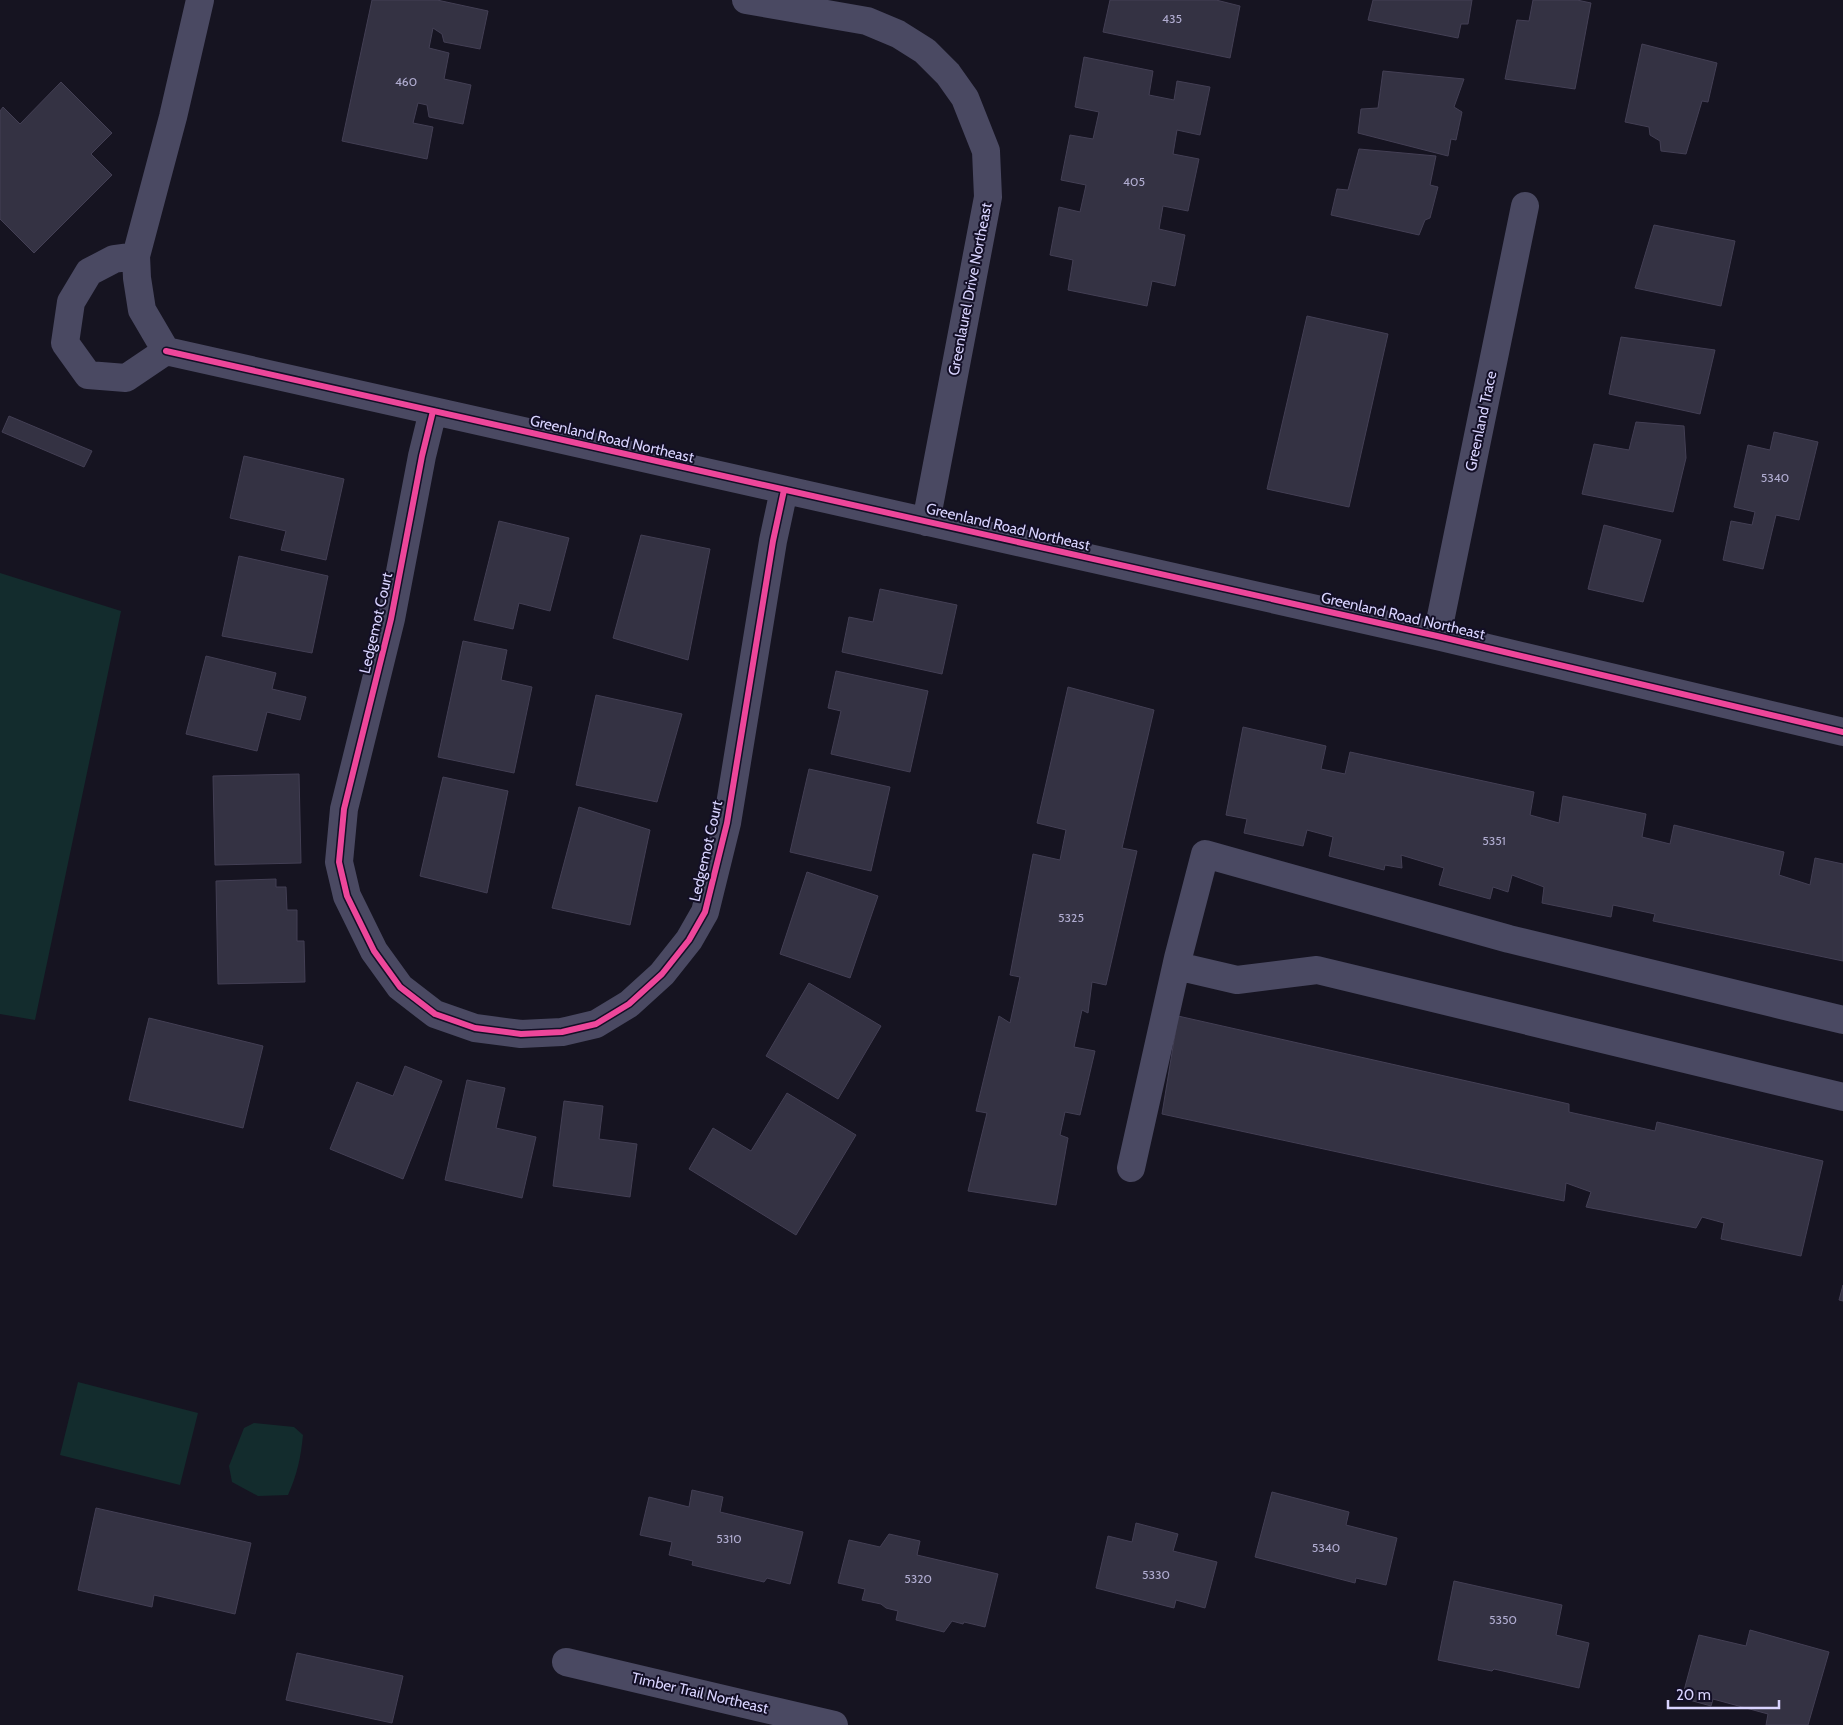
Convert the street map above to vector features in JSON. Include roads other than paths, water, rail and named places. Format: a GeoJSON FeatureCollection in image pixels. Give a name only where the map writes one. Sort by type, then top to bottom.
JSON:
{"type":"FeatureCollection","features":[{"type":"Feature","properties":{"kind":"street"},"geometry":{"type":"LineString","coordinates":[[136,256],[114,258],[89,272],[71,302],[65,343],[88,375],[126,378],[166,351],[142,310],[136,278],[136,256],[173,117],[200,0]]}},
{"type":"Feature","properties":{"kind":"street","name":"Greenlaurel Drive Northeast"},"geometry":{"type":"LineString","coordinates":[[746,0],[868,21],[898,34],[925,51],[948,74],[965,98],[986,151],[988,197],[926,522]]}},
{"type":"Feature","properties":{"kind":"street","name":"Greenland Trace"},"geometry":{"type":"LineString","coordinates":[[1437,636],[1525,206]]}},
{"type":"Feature","properties":{"kind":"street","name":"Greenland Road Northeast"},"geometry":{"type":"LineString","coordinates":[[166,351],[1437,636],[1843,732]]}},
{"type":"Feature","properties":{"kind":"street","name":"Ledgemot Court"},"geometry":{"type":"LineString","coordinates":[[433,411],[422,456],[391,619],[344,809],[339,862],[347,896],[374,951],[400,988],[435,1014],[475,1028],[521,1034],[562,1032],[596,1024],[629,1004],[662,974],[689,940],[705,912],[727,822],[773,541],[784,490]]}},
{"type":"Feature","properties":{"kind":"street"},"geometry":{"type":"LineString","coordinates":[[1130,1168],[1205,854],[1509,939],[1843,1020]]}},
{"type":"Feature","properties":{"kind":"street"},"geometry":{"type":"LineString","coordinates":[[1177,966],[1237,980],[1317,970],[1843,1097]]}},
{"type":"Feature","properties":{"kind":"street","name":"Timber Trail Northeast"},"geometry":{"type":"LineString","coordinates":[[566,1662],[834,1725]]}}]}
